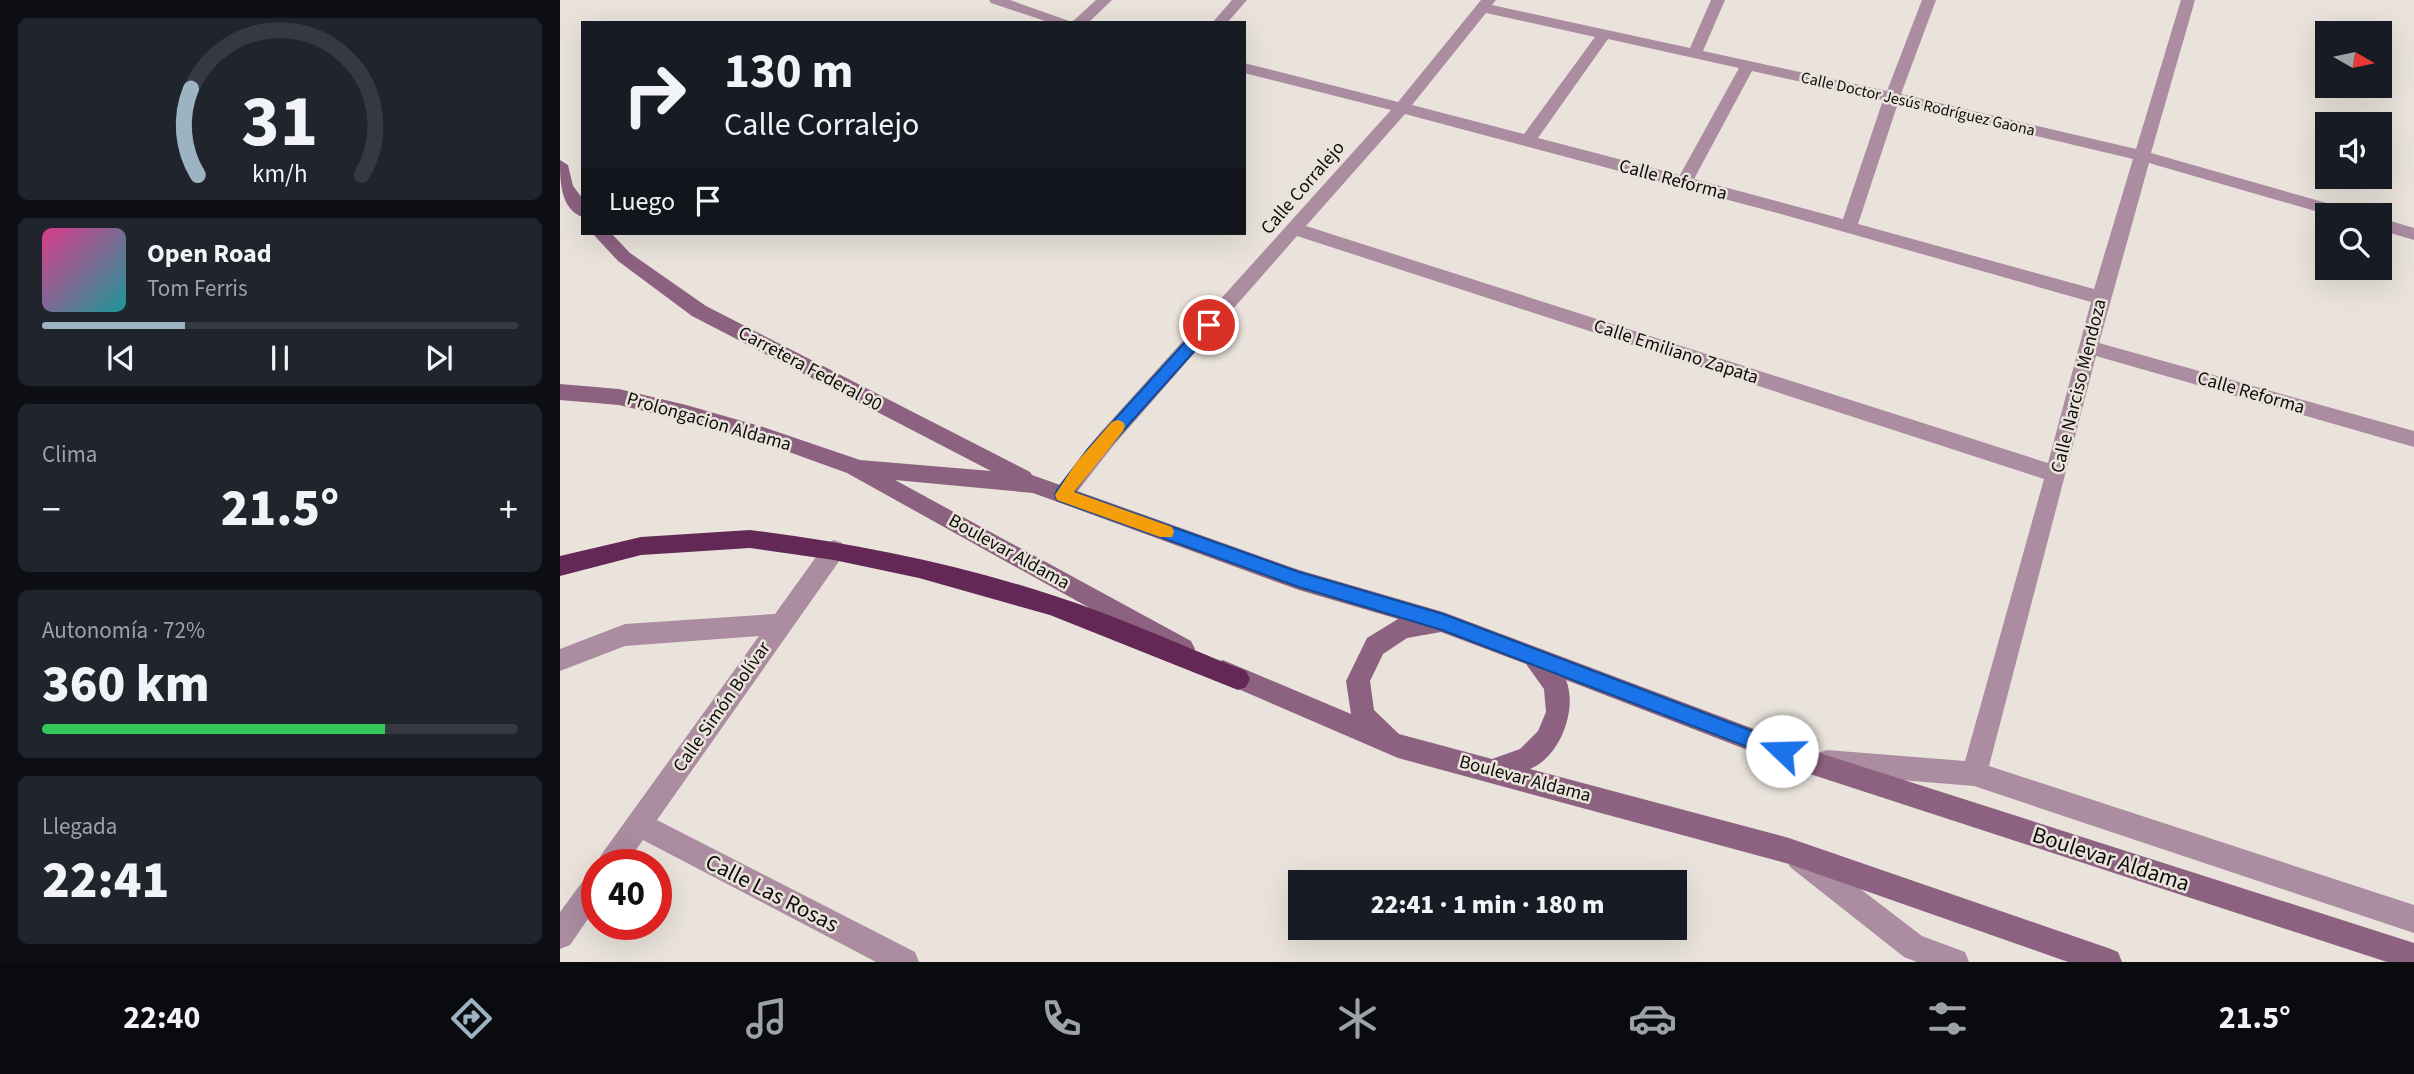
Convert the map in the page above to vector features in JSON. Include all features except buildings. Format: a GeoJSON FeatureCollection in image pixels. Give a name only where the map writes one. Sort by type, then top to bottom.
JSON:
{"type":"FeatureCollection","features":[{"type":"Feature","properties":{"kind":"highway"},"geometry":{"type":"LineString","coordinates":[[560,566],[641,546],[750,539],[834,550],[919,568],[1052,605],[1238,679]]}},
{"type":"Feature","properties":{"kind":"street"},"geometry":{"type":"LineString","coordinates":[[996,0],[1060,21]]}},
{"type":"Feature","properties":{"kind":"street"},"geometry":{"type":"LineString","coordinates":[[1081,21],[1105,0]]}},
{"type":"Feature","properties":{"kind":"street"},"geometry":{"type":"LineString","coordinates":[[1221,21],[1240,0]]}},
{"type":"Feature","properties":{"kind":"street"},"geometry":{"type":"LineString","coordinates":[[1695,53],[1718,0]]}},
{"type":"Feature","properties":{"kind":"street"},"geometry":{"type":"LineString","coordinates":[[1849,226],[1892,97],[1929,0]]}},
{"type":"Feature","properties":{"kind":"street","name":"Calle Narciso Mendoza"},"geometry":{"type":"LineString","coordinates":[[1975,774],[2101,298],[2188,0]]}},
{"type":"Feature","properties":{"kind":"street","name":"Calle Doctor Jesús Rodríguez Gaona"},"geometry":{"type":"LineString","coordinates":[[1487,4],[2142,156],[2315,205]]}},
{"type":"Feature","properties":{"kind":"street","name":"Calle Corralejo"},"geometry":{"type":"LineString","coordinates":[[1063,495],[1106,440],[1402,107],[1487,4]]}},
{"type":"Feature","properties":{"kind":"street"},"geometry":{"type":"LineString","coordinates":[[1527,142],[1605,33]]}},
{"type":"Feature","properties":{"kind":"street"},"geometry":{"type":"LineString","coordinates":[[1684,183],[1748,65]]}},
{"type":"Feature","properties":{"kind":"street","name":"Calle Reforma"},"geometry":{"type":"LineString","coordinates":[[1246,68],[1402,107],[1849,226],[2101,298]]}},
{"type":"Feature","properties":{"kind":"street"},"geometry":{"type":"LineString","coordinates":[[560,165],[565,187],[581,208]]}},
{"type":"Feature","properties":{"kind":"street"},"geometry":{"type":"LineString","coordinates":[[2392,228],[2414,234]]}},
{"type":"Feature","properties":{"kind":"street","name":"Calle Emiliano Zapata"},"geometry":{"type":"LineString","coordinates":[[1295,229],[2056,474]]}},
{"type":"Feature","properties":{"kind":"street","name":"Carretera Federal 90"},"geometry":{"type":"LineString","coordinates":[[603,235],[624,257],[699,311],[919,427],[1034,484]]}},
{"type":"Feature","properties":{"kind":"street","name":"Calle Reforma"},"geometry":{"type":"LineString","coordinates":[[2088,347],[2414,439]]}},
{"type":"Feature","properties":{"kind":"street","name":"Prolongacion Aldama"},"geometry":{"type":"LineString","coordinates":[[560,392],[619,397],[686,413],[763,435],[854,467]]}},
{"type":"Feature","properties":{"kind":"street","name":"Boulevar Aldama"},"geometry":{"type":"LineString","coordinates":[[854,467],[1034,484],[1299,580],[1443,622],[1807,761],[2414,957]]}},
{"type":"Feature","properties":{"kind":"street","name":"Boulevar Aldama"},"geometry":{"type":"LineString","coordinates":[[854,467],[1238,679],[1398,746],[1496,770],[1789,851],[2108,962]]}},
{"type":"Feature","properties":{"kind":"street","name":"Calle Simón Bolívar"},"geometry":{"type":"LineString","coordinates":[[621,849],[834,550]]}},
{"type":"Feature","properties":{"kind":"street"},"geometry":{"type":"LineString","coordinates":[[1398,746],[1363,716],[1358,681],[1375,646],[1402,628],[1443,622]]}},
{"type":"Feature","properties":{"kind":"street"},"geometry":{"type":"LineString","coordinates":[[560,660],[625,635],[780,624]]}},
{"type":"Feature","properties":{"kind":"street"},"geometry":{"type":"LineString","coordinates":[[1496,770],[1528,758],[1547,739],[1558,712],[1556,685],[1534,656]]}},
{"type":"Feature","properties":{"kind":"street","name":"Boulevar Aldama"},"geometry":{"type":"LineString","coordinates":[[1807,761],[1975,774],[2414,919]]}},
{"type":"Feature","properties":{"kind":"street","name":"Calle Las Rosas"},"geometry":{"type":"LineString","coordinates":[[639,824],[905,962]]}},
{"type":"Feature","properties":{"kind":"street"},"geometry":{"type":"LineString","coordinates":[[1789,851],[1912,954],[1955,962]]}},
{"type":"Feature","properties":{"kind":"street"},"geometry":{"type":"LineString","coordinates":[[560,935],[581,905]]}},
{"type":"Feature","properties":{"kind":"slow traffic"},"geometry":{"type":"LineString","coordinates":[[1118,426],[1063,495],[1166,532]]}},
{"type":"Feature","properties":{"kind":"route"},"geometry":{"type":"LineString","coordinates":[[1209,325],[1094,454],[1063,495],[1299,580],[1443,622],[1782,751]]}}]}
